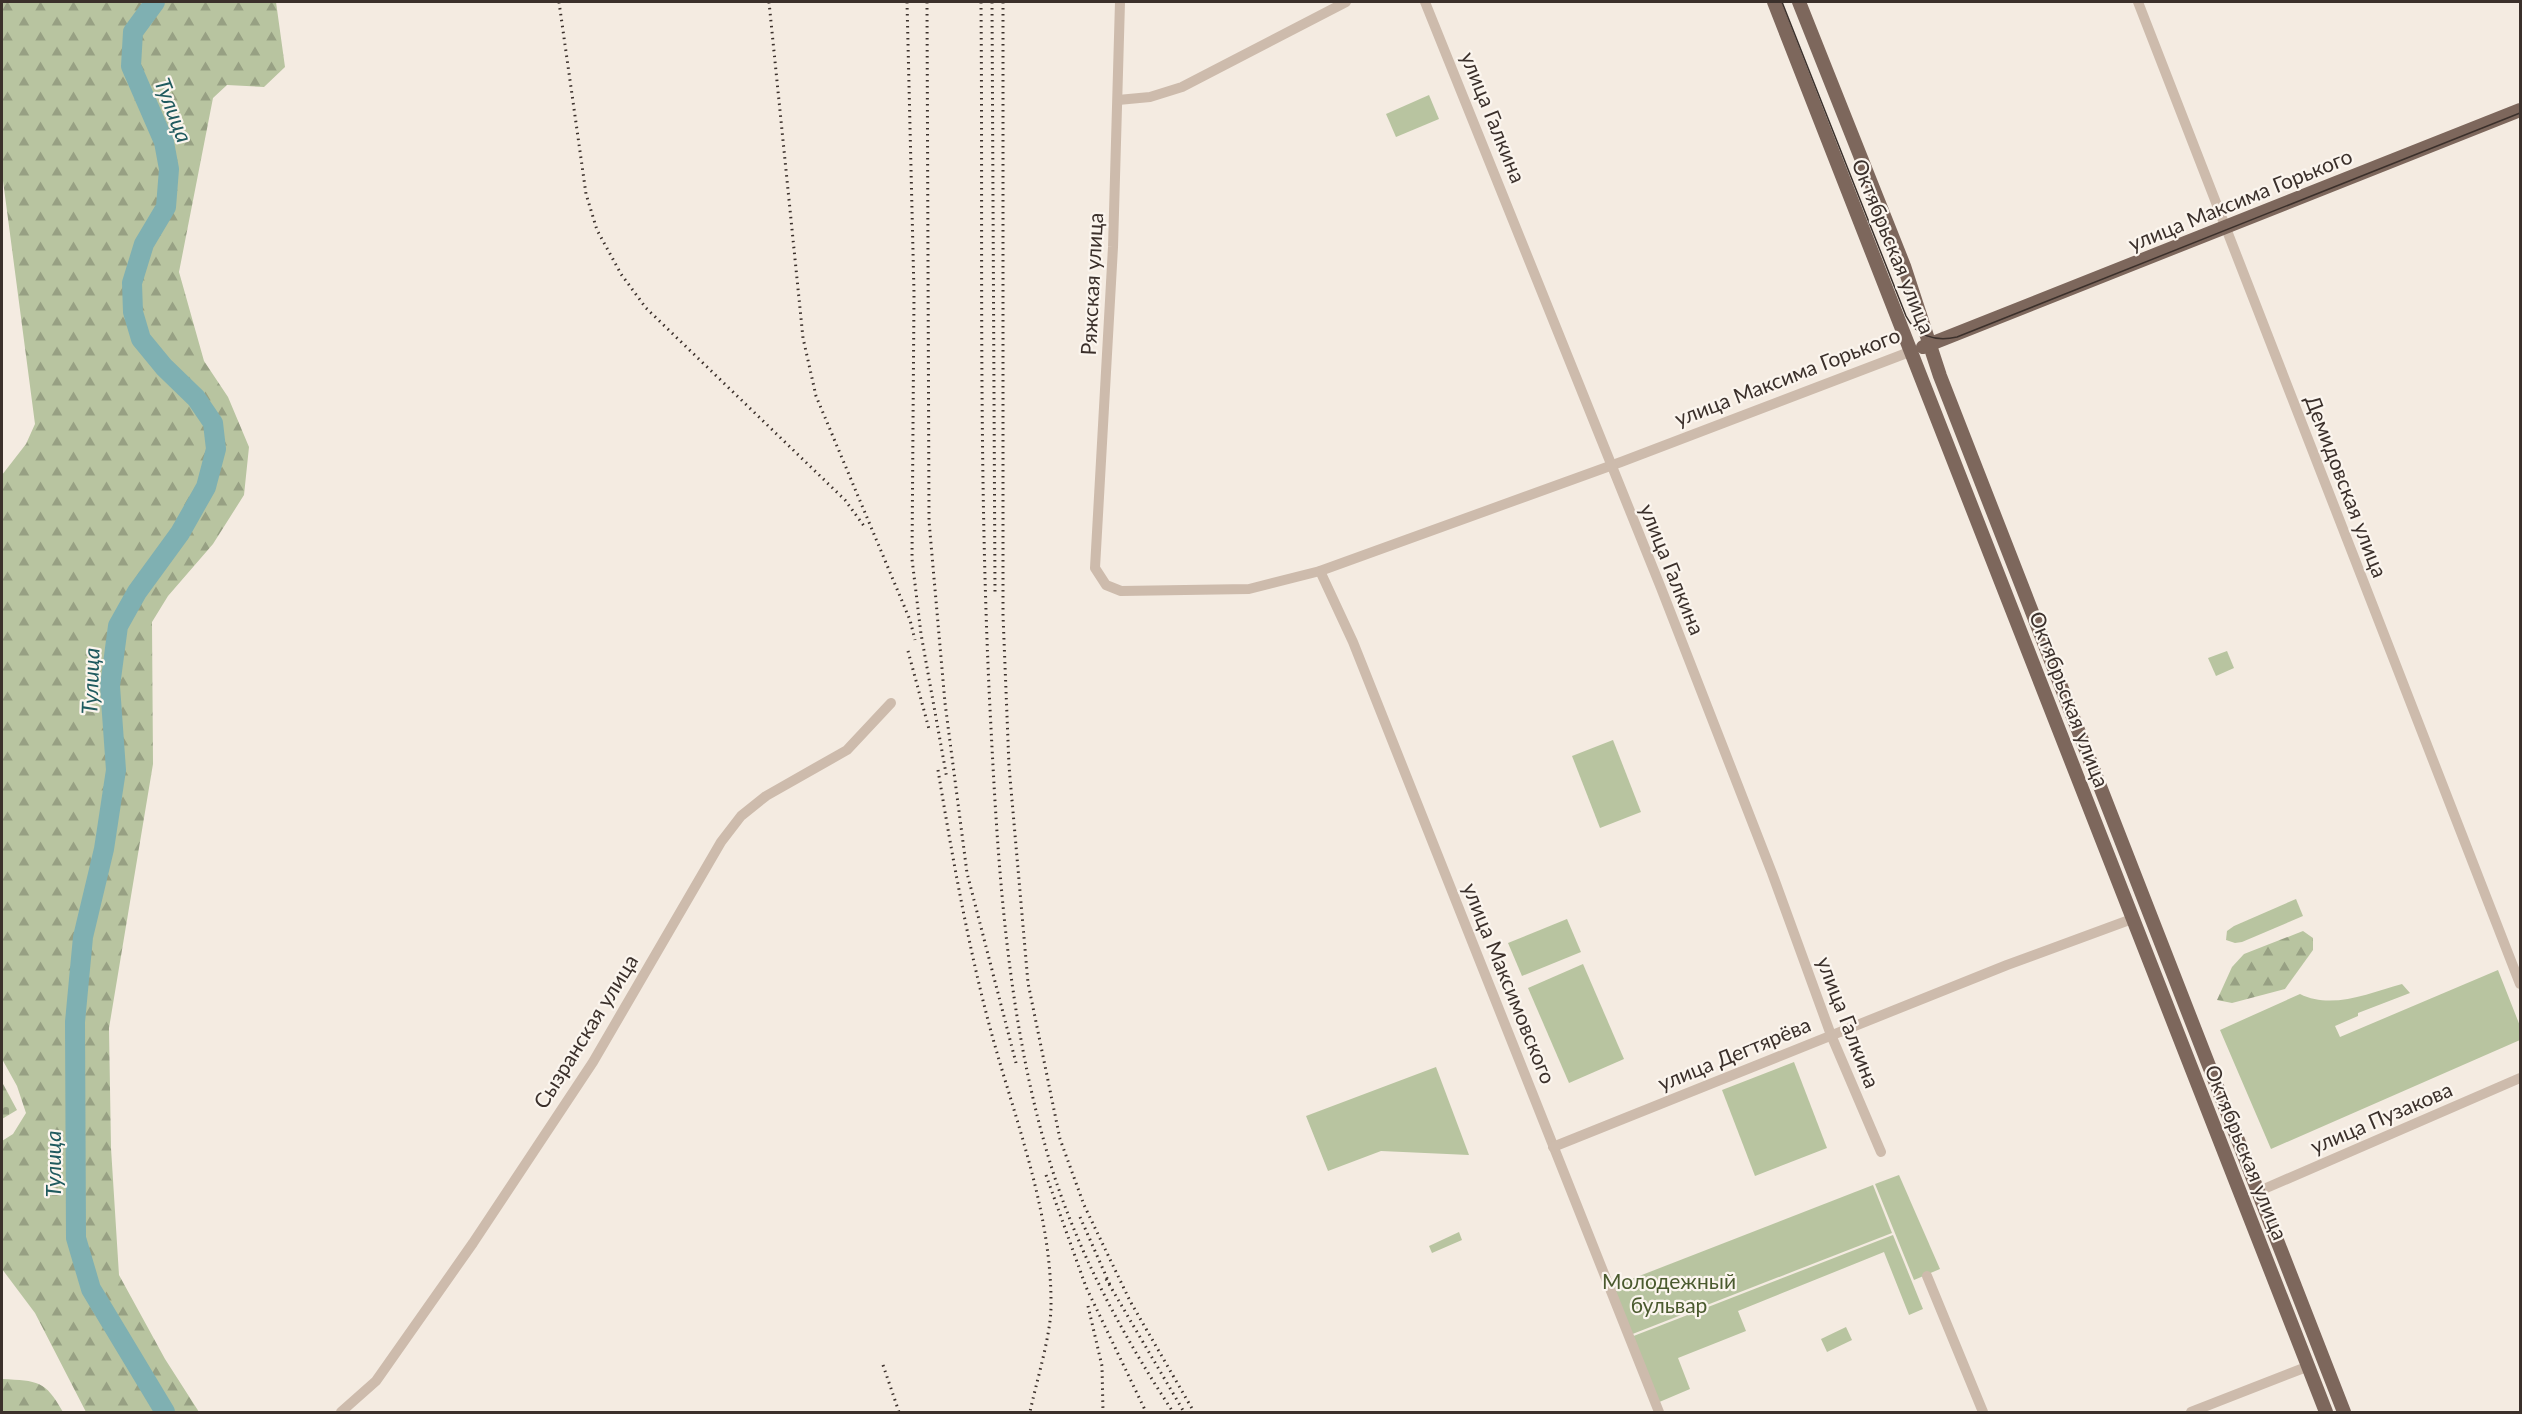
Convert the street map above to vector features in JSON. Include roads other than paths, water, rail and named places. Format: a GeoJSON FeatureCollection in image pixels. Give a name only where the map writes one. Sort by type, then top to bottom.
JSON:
{"type":"FeatureCollection","features":[{"type":"Feature","properties":{"kind":"main road","name":"Октябрьская улица"},"geometry":{"type":"LineString","coordinates":[[1774,2],[2326,1413]]}},
{"type":"Feature","properties":{"kind":"main road","name":"Октябрьская улица"},"geometry":{"type":"LineString","coordinates":[[1799,2],[1904,266],[1929,344],[2344,1413]]}},
{"type":"Feature","properties":{"kind":"main road","name":"улица Максима Горького"},"geometry":{"type":"LineString","coordinates":[[1912,351],[2520,110]]}},
{"type":"Feature","properties":{"kind":"main road"},"geometry":{"type":"LineString","coordinates":[[2232,1171],[2246,1165]]}},
{"type":"Feature","properties":{"kind":"main road"},"geometry":{"type":"LineString","coordinates":[[2243,1198],[2257,1192]]}},
{"type":"Feature","properties":{"kind":"street","name":"Ряжская улица"},"geometry":{"type":"LineString","coordinates":[[1095,568],[1118,100],[1120,2]]}},
{"type":"Feature","properties":{"kind":"street"},"geometry":{"type":"LineString","coordinates":[[1118,100],[1150,97],[1182,87],[1346,2]]}},
{"type":"Feature","properties":{"kind":"street","name":"улица Галкина"},"geometry":{"type":"LineString","coordinates":[[1425,2],[1574,368],[1610,466],[1661,588],[1764,851],[1831,1035],[1881,1152]]}},
{"type":"Feature","properties":{"kind":"street","name":"Демидовская улица"},"geometry":{"type":"LineString","coordinates":[[2138,2],[2520,984]]}},
{"type":"Feature","properties":{"kind":"street","name":"улица Максима Горького"},"geometry":{"type":"LineString","coordinates":[[1095,568],[1106,585],[1121,591],[1250,589],[1320,571],[1610,466],[1912,351]]}},
{"type":"Feature","properties":{"kind":"street","name":"улица Максимовского"},"geometry":{"type":"LineString","coordinates":[[1320,571],[1353,642],[1659,1413]]}},
{"type":"Feature","properties":{"kind":"street","name":"Сызранская улица"},"geometry":{"type":"LineString","coordinates":[[341,1413],[376,1381],[504,1196],[593,1062],[721,842],[741,816],[766,796],[847,750],[891,703]]}},
{"type":"Feature","properties":{"kind":"street","name":"улица Дегтярёва"},"geometry":{"type":"LineString","coordinates":[[1553,1147],[1831,1035],[2132,919]]}},
{"type":"Feature","properties":{"kind":"street","name":"улица Пузакова"},"geometry":{"type":"LineString","coordinates":[[2257,1192],[2520,1078]]}},
{"type":"Feature","properties":{"kind":"street"},"geometry":{"type":"LineString","coordinates":[[1927,1276],[1983,1413]]}},
{"type":"Feature","properties":{"kind":"street"},"geometry":{"type":"LineString","coordinates":[[2190,1413],[2309,1366]]}},
{"type":"Feature","properties":{"kind":"waterway","name":"Тулица"},"geometry":{"type":"LineString","coordinates":[[155,2],[133,32],[131,66],[164,142],[169,169],[166,207],[144,244],[132,283],[133,312],[141,339],[164,367],[196,398],[213,423],[216,449],[206,487],[180,533],[137,592],[118,626],[110,686],[116,770],[104,849],[83,937],[75,1022],[76,1238],[91,1289],[165,1412]]}},
{"type":"Feature","properties":{"kind":"tram line"},"geometry":{"type":"LineString","coordinates":[[1782,2],[1906,316],[1921,333],[1934,338],[1957,337],[2520,113]]}},
{"type":"Feature","properties":{"kind":"railway"},"geometry":{"type":"LineString","coordinates":[[559,2],[586,194],[597,230],[621,274],[646,308],[845,500],[864,526]]}},
{"type":"Feature","properties":{"kind":"railway"},"geometry":{"type":"LineString","coordinates":[[769,2],[803,338],[816,396],[910,620],[915,640]]}},
{"type":"Feature","properties":{"kind":"railway"},"geometry":{"type":"LineString","coordinates":[[907,2],[914,293],[912,559],[921,634],[947,779]]}},
{"type":"Feature","properties":{"kind":"railway"},"geometry":{"type":"LineString","coordinates":[[927,2],[929,521],[945,703],[967,873],[1016,1063]]}},
{"type":"Feature","properties":{"kind":"railway"},"geometry":{"type":"LineString","coordinates":[[981,2],[984,546],[997,833],[1013,990],[1032,1094],[1045,1145],[1068,1215],[1098,1283],[1116,1317],[1173,1412]]}},
{"type":"Feature","properties":{"kind":"railway"},"geometry":{"type":"LineString","coordinates":[[992,2],[995,593]]}},
{"type":"Feature","properties":{"kind":"railway"},"geometry":{"type":"LineString","coordinates":[[1003,2],[1003,615],[1009,766],[1028,983],[1060,1139],[1084,1205],[1130,1301],[1194,1412]]}},
{"type":"Feature","properties":{"kind":"railway"},"geometry":{"type":"LineString","coordinates":[[908,651],[929,729]]}},
{"type":"Feature","properties":{"kind":"railway"},"geometry":{"type":"LineString","coordinates":[[938,770],[954,866],[974,961],[989,1024],[1029,1163],[1045,1234],[1050,1270],[1050,1318],[1030,1412]]}},
{"type":"Feature","properties":{"kind":"railway"},"geometry":{"type":"LineString","coordinates":[[1046,1175],[1086,1287],[1146,1412]]}},
{"type":"Feature","properties":{"kind":"railway"},"geometry":{"type":"LineString","coordinates":[[1080,1217],[1110,1285]]}},
{"type":"Feature","properties":{"kind":"railway"},"geometry":{"type":"LineString","coordinates":[[1106,1279],[1184,1412]]}},
{"type":"Feature","properties":{"kind":"railway"},"geometry":{"type":"LineString","coordinates":[[1088,1306],[1102,1366],[1103,1412]]}},
{"type":"Feature","properties":{"kind":"railway"},"geometry":{"type":"LineString","coordinates":[[883,1365],[899,1412]]}},
{"type":"Feature","properties":{"kind":"park label","name":"Молодежный бульвар"},"geometry":{"type":"Point","coordinates":[1669,1292]}}]}
